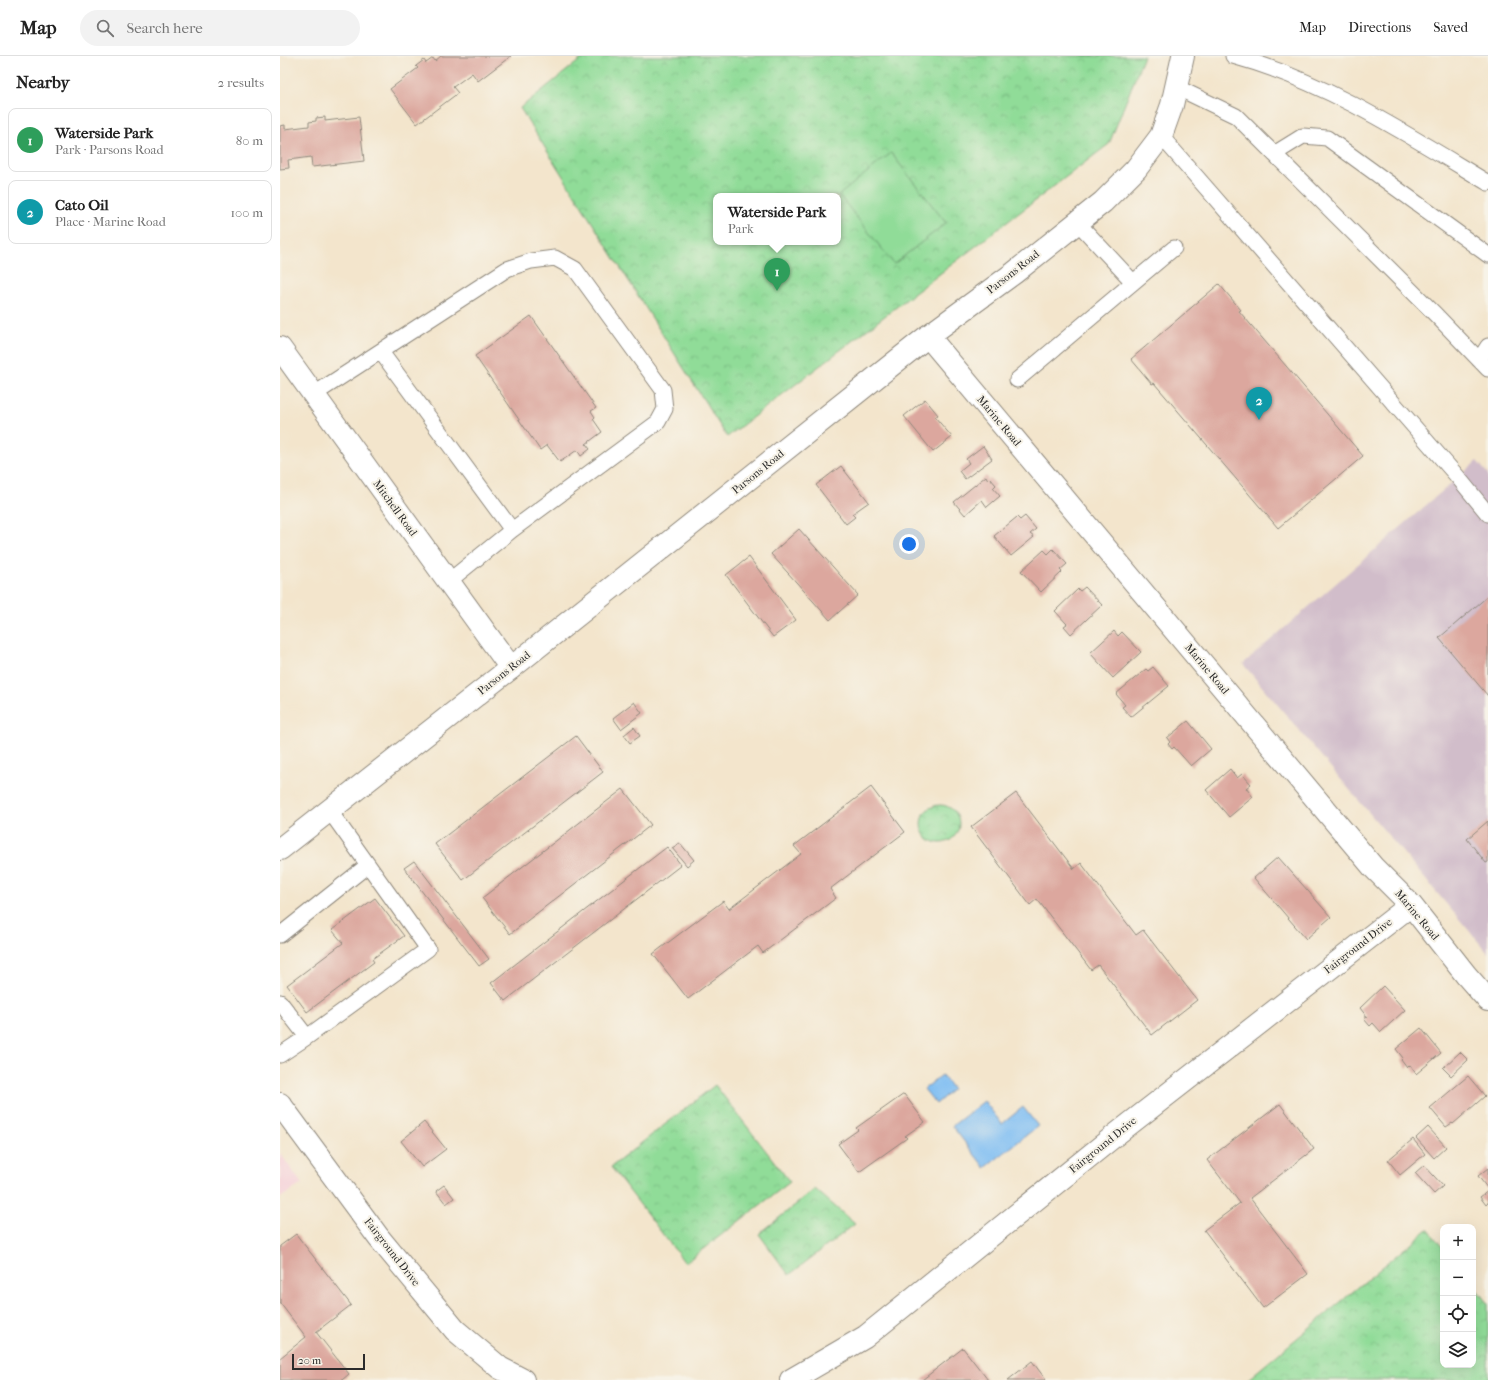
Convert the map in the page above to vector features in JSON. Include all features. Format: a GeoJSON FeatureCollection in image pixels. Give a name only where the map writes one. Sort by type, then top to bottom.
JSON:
{"type":"FeatureCollection","features":[{"type":"Feature","properties":{"kind":"street","name":"Parsons Road"},"geometry":{"type":"LineString","coordinates":[[280,849],[511,668],[928,336],[1014,273],[1102,202],[1136,169],[1161,136],[1172,106],[1183,56]]}},
{"type":"Feature","properties":{"kind":"street","name":"Marine Road"},"geometry":{"type":"LineString","coordinates":[[928,336],[1373,867],[1411,905],[1466,975],[1488,1000]]}},
{"type":"Feature","properties":{"kind":"street","name":"Mitchell Road"},"geometry":{"type":"LineString","coordinates":[[280,348],[511,668]]}},
{"type":"Feature","properties":{"kind":"street","name":"Fairground Drive"},"geometry":{"type":"LineString","coordinates":[[791,1380],[865,1337],[1118,1133],[1411,905]]}},
{"type":"Feature","properties":{"kind":"street","name":"Fairground Drive"},"geometry":{"type":"LineString","coordinates":[[280,1104],[379,1238],[454,1330],[500,1368],[523,1380]]}},
{"type":"Feature","properties":{"kind":"lane"},"geometry":{"type":"LineString","coordinates":[[1233,56],[1248,60],[1303,81],[1383,120],[1488,183]]}},
{"type":"Feature","properties":{"kind":"lane"},"geometry":{"type":"LineString","coordinates":[[1176,87],[1236,116],[1435,314],[1484,365]]}},
{"type":"Feature","properties":{"kind":"lane"},"geometry":{"type":"LineString","coordinates":[[1161,136],[1457,476],[1488,514]]}},
{"type":"Feature","properties":{"kind":"lane"},"geometry":{"type":"LineString","coordinates":[[1274,154],[1304,136],[1327,138],[1488,255]]}},
{"type":"Feature","properties":{"kind":"lane"},"geometry":{"type":"LineString","coordinates":[[1077,222],[1134,282]]}},
{"type":"Feature","properties":{"kind":"lane"},"geometry":{"type":"LineString","coordinates":[[1017,380],[1174,248]]}},
{"type":"Feature","properties":{"kind":"lane"},"geometry":{"type":"LineString","coordinates":[[313,395],[507,269],[531,261],[555,258],[575,269],[663,390],[666,409],[658,422],[512,530],[449,582]]}},
{"type":"Feature","properties":{"kind":"lane"},"geometry":{"type":"LineString","coordinates":[[1484,365],[1488,346]]}},
{"type":"Feature","properties":{"kind":"lane"},"geometry":{"type":"LineString","coordinates":[[381,352],[512,530]]}},
{"type":"Feature","properties":{"kind":"lane"},"geometry":{"type":"LineString","coordinates":[[280,1055],[428,949],[329,810]]}},
{"type":"Feature","properties":{"kind":"lane"},"geometry":{"type":"LineString","coordinates":[[280,935],[368,865]]}},
{"type":"Feature","properties":{"kind":"lane"},"geometry":{"type":"LineString","coordinates":[[280,1002],[307,1037]]}},
{"type":"Feature","properties":{"kind":"shaded area"},"geometry":{"type":"Polygon","coordinates":[[[1477,461],[1488,474],[1488,953],[1243,664],[1477,461]]]}},
{"type":"Feature","properties":{"kind":"shaded area"},"geometry":{"type":"Polygon","coordinates":[[[280,1153],[302,1184],[280,1198],[280,1153]]]}},
{"type":"Feature","properties":{"kind":"green space"},"geometry":{"type":"Polygon","coordinates":[[[585,56],[1144,56],[1109,144],[727,437],[520,108],[585,56]]]}},
{"type":"Feature","properties":{"kind":"green space"},"geometry":{"type":"Polygon","coordinates":[[[891,153],[946,223],[894,264],[841,198],[841,193],[891,153]]]}},
{"type":"Feature","properties":{"kind":"green space"},"geometry":{"type":"Polygon","coordinates":[[[940,805],[950,808],[956,814],[959,824],[956,834],[950,840],[940,843],[930,840],[924,834],[921,824],[924,814],[930,808],[940,805]]]}},
{"type":"Feature","properties":{"kind":"green space"},"geometry":{"type":"Polygon","coordinates":[[[715,1085],[790,1182],[685,1263],[611,1167],[715,1085]]]}},
{"type":"Feature","properties":{"kind":"green space"},"geometry":{"type":"Polygon","coordinates":[[[815,1189],[855,1224],[789,1275],[759,1234],[815,1189]]]}},
{"type":"Feature","properties":{"kind":"green space"},"geometry":{"type":"Polygon","coordinates":[[[1428,1229],[1440,1244],[1440,1368],[1476,1368],[1476,1289],[1488,1304],[1488,1380],[1247,1380],[1428,1229]]]}},
{"type":"Feature","properties":{"kind":"water"},"geometry":{"type":"Polygon","coordinates":[[[942,1075],[953,1089],[936,1104],[924,1089],[942,1075]]]}},
{"type":"Feature","properties":{"kind":"water"},"geometry":{"type":"Polygon","coordinates":[[[984,1101],[1002,1124],[1023,1107],[1038,1126],[985,1168],[952,1126],[984,1101]]]}},
{"type":"Feature","properties":{"kind":"building"},"geometry":{"type":"Polygon","coordinates":[[[441,56],[511,56],[478,81],[472,73],[453,87],[458,93],[417,124],[390,89],[418,68],[416,66],[424,60],[426,63],[433,58],[435,61],[441,56]]]}},
{"type":"Feature","properties":{"kind":"building"},"geometry":{"type":"Polygon","coordinates":[[[325,117],[325,121],[359,117],[364,161],[312,167],[311,157],[288,160],[289,168],[280,169],[280,126],[285,125],[285,129],[309,126],[309,122],[316,121],[316,118],[325,117]]]}},
{"type":"Feature","properties":{"kind":"building"},"geometry":{"type":"Polygon","coordinates":[[[1219,284],[1241,310],[1239,311],[1363,456],[1278,528],[1154,383],[1152,384],[1131,359],[1219,284]]]}},
{"type":"Feature","properties":{"kind":"building"},"geometry":{"type":"Polygon","coordinates":[[[531,316],[596,408],[591,411],[595,417],[593,419],[602,432],[586,444],[590,449],[581,456],[577,450],[560,462],[547,445],[540,450],[475,356],[531,316]]]}},
{"type":"Feature","properties":{"kind":"building"},"geometry":{"type":"Polygon","coordinates":[[[925,399],[938,415],[935,417],[952,437],[933,452],[904,416],[925,399]]]}},
{"type":"Feature","properties":{"kind":"building"},"geometry":{"type":"Polygon","coordinates":[[[983,446],[992,459],[965,479],[959,471],[969,463],[966,459],[983,446]]]}},
{"type":"Feature","properties":{"kind":"building"},"geometry":{"type":"Polygon","coordinates":[[[841,466],[869,502],[852,514],[855,517],[846,524],[816,485],[841,466]]]}},
{"type":"Feature","properties":{"kind":"building"},"geometry":{"type":"Polygon","coordinates":[[[986,476],[988,480],[990,478],[996,485],[993,488],[1000,496],[987,507],[982,500],[965,515],[954,502],[986,476]]]}},
{"type":"Feature","properties":{"kind":"building"},"geometry":{"type":"Polygon","coordinates":[[[1025,516],[1036,529],[1030,534],[1034,537],[1011,556],[994,536],[1017,517],[1020,520],[1025,516]]]}},
{"type":"Feature","properties":{"kind":"building"},"geometry":{"type":"Polygon","coordinates":[[[799,529],[858,595],[830,620],[771,554],[799,529]]]}},
{"type":"Feature","properties":{"kind":"building"},"geometry":{"type":"Polygon","coordinates":[[[1053,549],[1067,564],[1060,570],[1062,572],[1041,592],[1021,571],[1044,550],[1048,554],[1053,549]]]}},
{"type":"Feature","properties":{"kind":"building"},"geometry":{"type":"Polygon","coordinates":[[[749,557],[796,620],[773,637],[726,575],[749,557]]]}},
{"type":"Feature","properties":{"kind":"building"},"geometry":{"type":"Polygon","coordinates":[[[1085,587],[1102,605],[1071,634],[1064,626],[1067,624],[1055,611],[1078,589],[1080,591],[1085,587]]]}},
{"type":"Feature","properties":{"kind":"building"},"geometry":{"type":"Polygon","coordinates":[[[1488,596],[1488,696],[1439,638],[1488,596]]]}},
{"type":"Feature","properties":{"kind":"building"},"geometry":{"type":"Polygon","coordinates":[[[1114,631],[1118,636],[1122,632],[1141,652],[1113,678],[1090,653],[1114,631]]]}},
{"type":"Feature","properties":{"kind":"building"},"geometry":{"type":"Polygon","coordinates":[[[1153,667],[1169,686],[1131,717],[1122,707],[1125,705],[1116,694],[1146,669],[1148,671],[1153,667]]]}},
{"type":"Feature","properties":{"kind":"building"},"geometry":{"type":"Polygon","coordinates":[[[634,702],[642,713],[621,729],[613,718],[634,702]]]}},
{"type":"Feature","properties":{"kind":"building"},"geometry":{"type":"Polygon","coordinates":[[[1188,721],[1211,749],[1191,766],[1174,747],[1172,749],[1168,744],[1170,742],[1167,738],[1188,721]]]}},
{"type":"Feature","properties":{"kind":"building"},"geometry":{"type":"Polygon","coordinates":[[[634,727],[640,736],[630,743],[624,735],[634,727]]]}},
{"type":"Feature","properties":{"kind":"building"},"geometry":{"type":"Polygon","coordinates":[[[576,736],[603,772],[463,880],[435,844],[576,736]]]}},
{"type":"Feature","properties":{"kind":"building"},"geometry":{"type":"Polygon","coordinates":[[[1230,769],[1237,778],[1242,774],[1251,784],[1246,788],[1253,797],[1229,817],[1206,790],[1230,769]]]}},
{"type":"Feature","properties":{"kind":"building"},"geometry":{"type":"Polygon","coordinates":[[[871,787],[905,832],[830,889],[836,898],[763,953],[758,946],[688,999],[653,954],[723,901],[729,909],[801,854],[794,846],[871,787]]]}},
{"type":"Feature","properties":{"kind":"building"},"geometry":{"type":"Polygon","coordinates":[[[623,789],[651,825],[510,934],[482,898],[623,789]]]}},
{"type":"Feature","properties":{"kind":"building"},"geometry":{"type":"Polygon","coordinates":[[[1016,793],[1074,869],[1081,863],[1136,935],[1143,930],[1197,1000],[1152,1035],[1098,965],[1091,970],[1037,899],[1030,905],[971,827],[1016,793]]]}},
{"type":"Feature","properties":{"kind":"building"},"geometry":{"type":"Polygon","coordinates":[[[1488,821],[1488,862],[1486,863],[1467,839],[1488,821]]]}},
{"type":"Feature","properties":{"kind":"building"},"geometry":{"type":"Polygon","coordinates":[[[680,843],[694,860],[687,866],[672,848],[680,843]]]}},
{"type":"Feature","properties":{"kind":"building"},"geometry":{"type":"Polygon","coordinates":[[[667,847],[681,865],[505,1001],[491,983],[667,847]]]}},
{"type":"Feature","properties":{"kind":"building"},"geometry":{"type":"Polygon","coordinates":[[[1278,857],[1331,917],[1306,939],[1254,878],[1278,857]]]}},
{"type":"Feature","properties":{"kind":"building"},"geometry":{"type":"Polygon","coordinates":[[[414,861],[489,959],[479,966],[404,868],[414,861]]]}},
{"type":"Feature","properties":{"kind":"building"},"geometry":{"type":"Polygon","coordinates":[[[375,898],[404,936],[372,959],[374,962],[307,1012],[287,985],[343,943],[332,930],[375,898]]]}},
{"type":"Feature","properties":{"kind":"building"},"geometry":{"type":"Polygon","coordinates":[[[1383,986],[1405,1010],[1381,1032],[1373,1023],[1370,1026],[1364,1019],[1367,1017],[1360,1008],[1383,986]]]}},
{"type":"Feature","properties":{"kind":"building"},"geometry":{"type":"Polygon","coordinates":[[[1421,1028],[1441,1053],[1416,1074],[1410,1065],[1407,1068],[1401,1060],[1403,1058],[1396,1049],[1421,1028]]]}},
{"type":"Feature","properties":{"kind":"building"},"geometry":{"type":"Polygon","coordinates":[[[1460,1052],[1468,1060],[1451,1076],[1443,1068],[1460,1052]]]}},
{"type":"Feature","properties":{"kind":"building"},"geometry":{"type":"Polygon","coordinates":[[[1468,1076],[1485,1096],[1453,1124],[1452,1123],[1446,1127],[1430,1108],[1468,1076]]]}},
{"type":"Feature","properties":{"kind":"building"},"geometry":{"type":"Polygon","coordinates":[[[904,1094],[925,1122],[905,1136],[907,1138],[859,1172],[838,1144],[858,1130],[856,1128],[904,1094]]]}},
{"type":"Feature","properties":{"kind":"building"},"geometry":{"type":"Polygon","coordinates":[[[1280,1104],[1314,1149],[1250,1198],[1308,1274],[1263,1308],[1204,1230],[1240,1203],[1207,1160],[1280,1104]]]}},
{"type":"Feature","properties":{"kind":"building"},"geometry":{"type":"Polygon","coordinates":[[[424,1122],[446,1149],[422,1167],[401,1141],[424,1122]]]}},
{"type":"Feature","properties":{"kind":"building"},"geometry":{"type":"Polygon","coordinates":[[[1428,1127],[1446,1147],[1434,1158],[1416,1138],[1428,1127]]]}},
{"type":"Feature","properties":{"kind":"building"},"geometry":{"type":"Polygon","coordinates":[[[1413,1139],[1425,1154],[1400,1175],[1388,1160],[1413,1139]]]}},
{"type":"Feature","properties":{"kind":"building"},"geometry":{"type":"Polygon","coordinates":[[[1424,1165],[1443,1186],[1434,1194],[1415,1173],[1424,1165]]]}},
{"type":"Feature","properties":{"kind":"building"},"geometry":{"type":"Polygon","coordinates":[[[1488,1168],[1488,1189],[1478,1176],[1488,1168]]]}},
{"type":"Feature","properties":{"kind":"building"},"geometry":{"type":"Polygon","coordinates":[[[444,1185],[454,1198],[446,1204],[436,1191],[444,1185]]]}},
{"type":"Feature","properties":{"kind":"building"},"geometry":{"type":"Polygon","coordinates":[[[1488,1191],[1488,1203],[1486,1205],[1480,1197],[1488,1191]]]}},
{"type":"Feature","properties":{"kind":"building"},"geometry":{"type":"Polygon","coordinates":[[[296,1234],[351,1305],[316,1332],[349,1374],[342,1380],[280,1380],[280,1358],[306,1337],[280,1303],[280,1246],[296,1234]]]}},
{"type":"Feature","properties":{"kind":"building"},"geometry":{"type":"Polygon","coordinates":[[[963,1348],[988,1380],[922,1380],[963,1348]]]}},
{"type":"Feature","properties":{"kind":"building"},"geometry":{"type":"Polygon","coordinates":[[[1032,1361],[1046,1380],[1008,1380],[1032,1361]]]}},
{"type":"Feature","properties":{"kind":"place","name":"Waterside Park"},"geometry":{"type":"Point","coordinates":[777,291]}},
{"type":"Feature","properties":{"kind":"place","name":"Cato Oil"},"geometry":{"type":"Point","coordinates":[1259,420]}}]}
